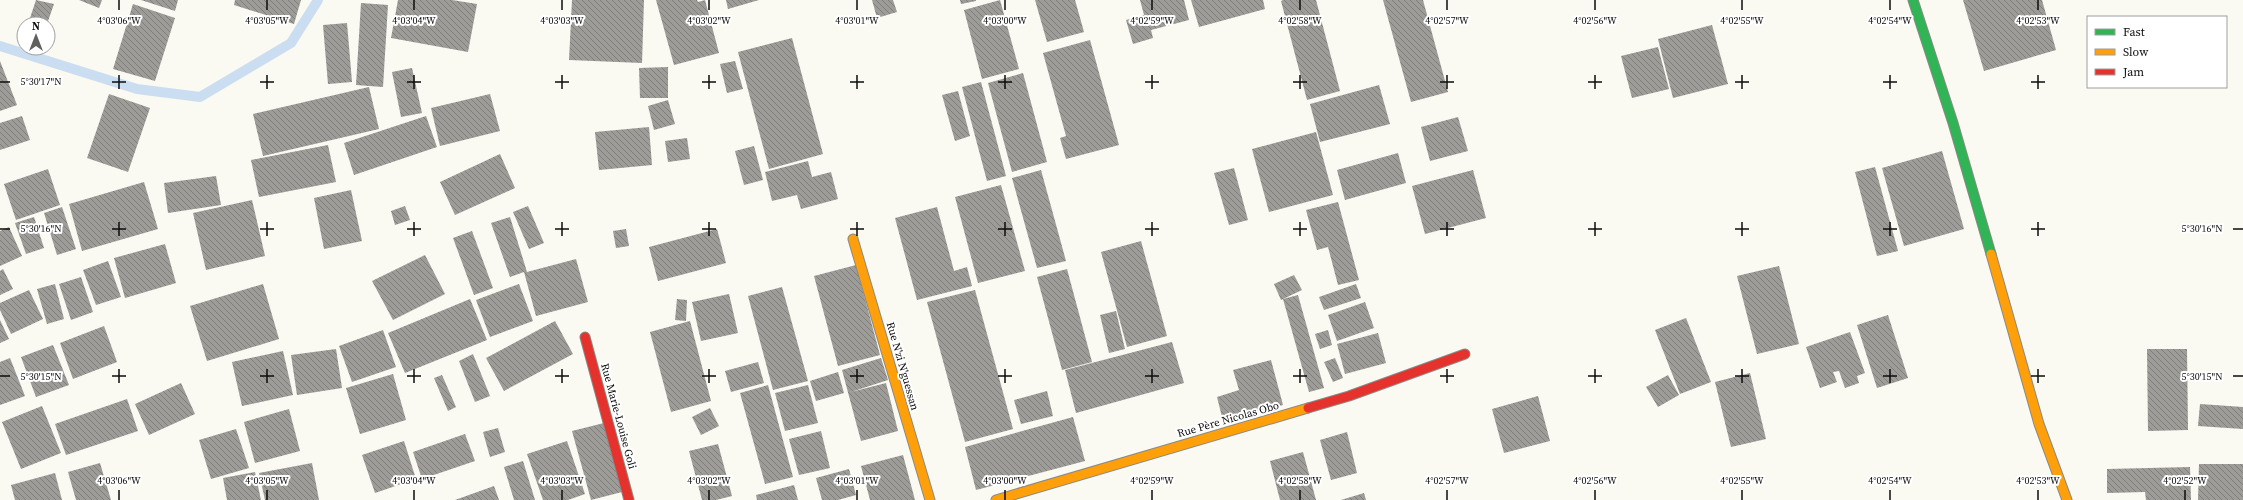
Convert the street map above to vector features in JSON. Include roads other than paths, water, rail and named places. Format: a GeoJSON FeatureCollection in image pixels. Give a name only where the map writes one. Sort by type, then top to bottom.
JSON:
{"type":"FeatureCollection","features":[{"type":"Feature","properties":{"kind":"street"},"geometry":{"type":"LineString","coordinates":[[1913,0],[1953,123],[2040,424],[2067,500]]}},
{"type":"Feature","properties":{"kind":"street","name":"Rue N'zi N'guessan"},"geometry":{"type":"LineString","coordinates":[[853,239],[930,500]]}},
{"type":"Feature","properties":{"kind":"street","name":"Rue Marie-Louise Goli"},"geometry":{"type":"LineString","coordinates":[[586,337],[629,500]]}},
{"type":"Feature","properties":{"kind":"street","name":"Rue Père Nicolas Obo"},"geometry":{"type":"LineString","coordinates":[[996,500],[1349,396],[1465,354]]}},
{"type":"Feature","properties":{"kind":"waterway"},"geometry":{"type":"LineString","coordinates":[[0,46],[137,89],[200,97],[291,43],[318,0]]}}]}
